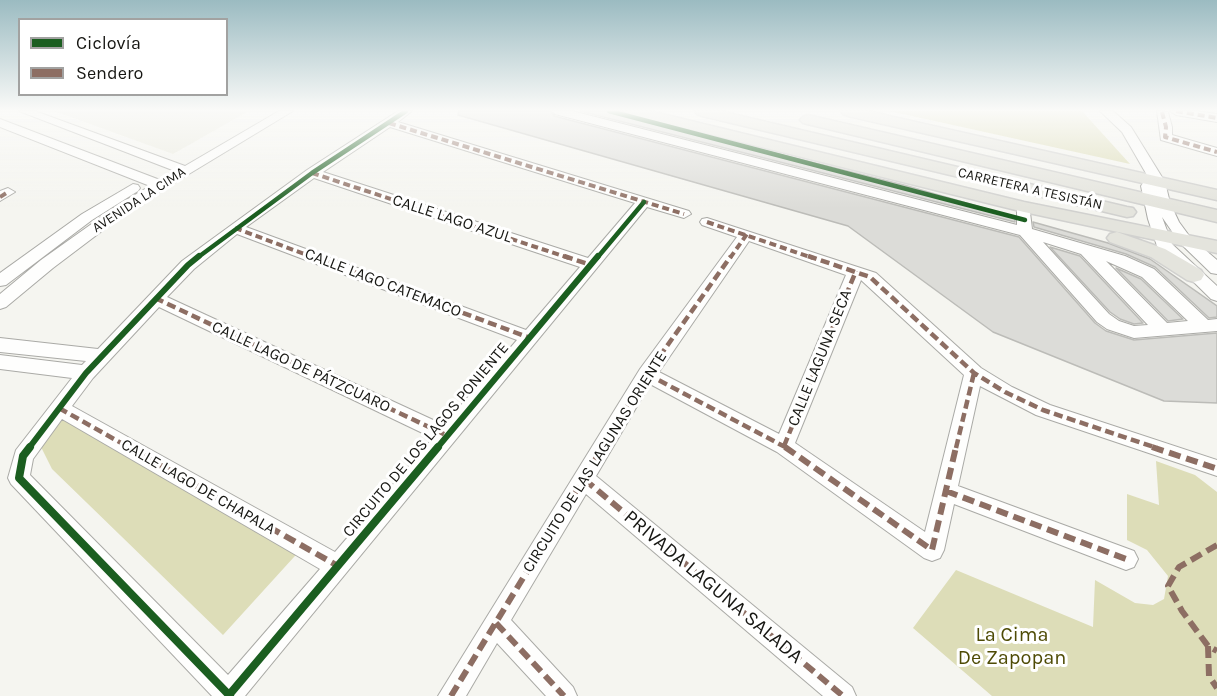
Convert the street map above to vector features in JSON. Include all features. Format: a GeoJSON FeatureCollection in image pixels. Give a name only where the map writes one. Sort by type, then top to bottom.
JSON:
{"type":"FeatureCollection","features":[{"type":"Feature","properties":{"kind":"main road"},"geometry":{"type":"LineString","coordinates":[[766,143],[1031,208],[1142,246],[1194,275]]}},
{"type":"Feature","properties":{"kind":"main road","name":"CARRETERA A TESISTÁN"},"geometry":{"type":"LineString","coordinates":[[844,143],[1160,216],[1191,210],[1217,216]]}},
{"type":"Feature","properties":{"kind":"main road","name":"CARRETERA A TESISTÁN"},"geometry":{"type":"LineString","coordinates":[[889,143],[1160,216],[1217,234]]}},
{"type":"Feature","properties":{"kind":"main road"},"geometry":{"type":"LineString","coordinates":[[998,143],[1153,177],[1217,195]]}},
{"type":"Feature","properties":{"kind":"main road"},"geometry":{"type":"LineString","coordinates":[[1031,208],[1160,216],[1185,240],[1217,247]]}},
{"type":"Feature","properties":{"kind":"main road"},"geometry":{"type":"LineString","coordinates":[[1191,210],[1217,208]]}},
{"type":"Feature","properties":{"kind":"street"},"geometry":{"type":"LineString","coordinates":[[52,143],[153,183]]}},
{"type":"Feature","properties":{"kind":"street"},"geometry":{"type":"LineString","coordinates":[[112,143],[178,168]]}},
{"type":"Feature","properties":{"kind":"street","name":"AVENIDA LA CIMA"},"geometry":{"type":"LineString","coordinates":[[0,281],[87,217],[153,183],[216,143]]}},
{"type":"Feature","properties":{"kind":"street","name":"AVENIDA LA CIMA"},"geometry":{"type":"LineString","coordinates":[[178,168],[225,143]]}},
{"type":"Feature","properties":{"kind":"street"},"geometry":{"type":"LineString","coordinates":[[230,696],[19,477],[23,456],[86,373],[155,298],[188,266],[235,228],[357,143]]}},
{"type":"Feature","properties":{"kind":"street"},"geometry":{"type":"LineString","coordinates":[[455,143],[684,214]]}},
{"type":"Feature","properties":{"kind":"street"},"geometry":{"type":"LineString","coordinates":[[684,143],[1025,232],[1135,265],[1148,273],[1210,326]]}},
{"type":"Feature","properties":{"kind":"street"},"geometry":{"type":"LineString","coordinates":[[1134,143],[1153,177],[1165,246],[1217,295]]}},
{"type":"Feature","properties":{"kind":"street"},"geometry":{"type":"LineString","coordinates":[[1187,143],[1217,152]]}},
{"type":"Feature","properties":{"kind":"street"},"geometry":{"type":"LineString","coordinates":[[805,175],[816,156]]}},
{"type":"Feature","properties":{"kind":"street","name":"CALLE LAGO AZUL"},"geometry":{"type":"LineString","coordinates":[[312,173],[591,265]]}},
{"type":"Feature","properties":{"kind":"street","name":"AVENIDA LA CIMA"},"geometry":{"type":"LineString","coordinates":[[0,303],[153,183]]}},
{"type":"Feature","properties":{"kind":"street","name":"CIRCUITO DE LOS LAGOS PONIENTE"},"geometry":{"type":"LineString","coordinates":[[230,696],[644,202]]}},
{"type":"Feature","properties":{"kind":"street"},"geometry":{"type":"LineString","coordinates":[[1025,232],[1031,208]]}},
{"type":"Feature","properties":{"kind":"street"},"geometry":{"type":"LineString","coordinates":[[707,222],[870,277],[974,373],[1005,392],[1043,410],[1215,468]]}},
{"type":"Feature","properties":{"kind":"street","name":"CALLE LAGO CATEMACO"},"geometry":{"type":"LineString","coordinates":[[235,228],[530,338]]}},
{"type":"Feature","properties":{"kind":"street"},"geometry":{"type":"LineString","coordinates":[[1025,232],[1103,318],[1113,325],[1134,332],[1210,326]]}},
{"type":"Feature","properties":{"kind":"street","name":"CIRCUITO DE LAS LAGUNAS ORIENTE"},"geometry":{"type":"LineString","coordinates":[[451,696],[647,374],[747,234]]}},
{"type":"Feature","properties":{"kind":"street"},"geometry":{"type":"LineString","coordinates":[[1185,240],[1217,269]]}},
{"type":"Feature","properties":{"kind":"street"},"geometry":{"type":"LineString","coordinates":[[1087,250],[1162,330]]}},
{"type":"Feature","properties":{"kind":"street","name":"CALLE LAGUNA SECA"},"geometry":{"type":"LineString","coordinates":[[784,446],[856,271]]}},
{"type":"Feature","properties":{"kind":"street","name":"CALLE LAGO DE PÁTZCUARO"},"geometry":{"type":"LineString","coordinates":[[155,298],[448,436]]}},
{"type":"Feature","properties":{"kind":"street"},"geometry":{"type":"LineString","coordinates":[[1,351],[102,356]]}},
{"type":"Feature","properties":{"kind":"street"},"geometry":{"type":"LineString","coordinates":[[1,351],[86,373]]}},
{"type":"Feature","properties":{"kind":"street"},"geometry":{"type":"LineString","coordinates":[[647,374],[784,446],[932,550],[974,373]]}},
{"type":"Feature","properties":{"kind":"street","name":"CALLE LAGO DE CHAPALA"},"geometry":{"type":"LineString","coordinates":[[59,408],[338,566]]}},
{"type":"Feature","properties":{"kind":"street","name":"PRIVADA LAGUNA SALADA"},"geometry":{"type":"LineString","coordinates":[[584,479],[843,696]]}},
{"type":"Feature","properties":{"kind":"street"},"geometry":{"type":"LineString","coordinates":[[946,491],[1126,559]]}},
{"type":"Feature","properties":{"kind":"street"},"geometry":{"type":"LineString","coordinates":[[496,623],[564,696]]}},
{"type":"Feature","properties":{"kind":"shaded area"},"geometry":{"type":"Polygon","coordinates":[[[144,143],[192,143],[173,154],[144,143]]]}},
{"type":"Feature","properties":{"kind":"green space"},"geometry":{"type":"Polygon","coordinates":[[[1037,143],[1111,143],[1130,164],[1037,143]]]}},
{"type":"Feature","properties":{"kind":"green space"},"geometry":{"type":"Polygon","coordinates":[[[59,408],[304,546],[223,635],[52,469],[40,445],[59,408]]]}},
{"type":"Feature","properties":{"kind":"green space","name":"La Cima De Zapopan"},"geometry":{"type":"Polygon","coordinates":[[[1156,461],[1195,475],[1217,492],[1217,696],[992,696],[913,628],[956,570],[1093,627],[1095,580],[1135,603],[1153,605],[1164,599],[1168,576],[1147,550],[1127,540],[1127,494],[1159,505],[1156,461]]]}},
{"type":"Feature","properties":{"kind":"building"},"geometry":{"type":"Polygon","coordinates":[[[558,143],[660,143],[1019,237],[1095,323],[1106,331],[1134,340],[1217,333],[1217,403],[1164,401],[993,332],[848,226],[558,143]]]}},
{"type":"Feature","properties":{"kind":"building"},"geometry":{"type":"Polygon","coordinates":[[[707,143],[737,143],[904,185],[1015,217],[1015,222],[707,143]]]}},
{"type":"Feature","properties":{"kind":"building"},"geometry":{"type":"Polygon","coordinates":[[[1033,222],[1108,243],[1150,259],[1217,306],[1217,317],[1209,318],[1155,267],[1126,254],[1034,227],[1033,222]]]}},
{"type":"Feature","properties":{"kind":"building"},"geometry":{"type":"Polygon","coordinates":[[[1050,247],[1080,256],[1143,323],[1134,324],[1110,312],[1050,247]]]}},
{"type":"Feature","properties":{"kind":"building"},"geometry":{"type":"Polygon","coordinates":[[[1116,268],[1141,279],[1183,319],[1168,321],[1116,268]]]}},
{"type":"Feature","properties":{"kind":"marked path"},"geometry":{"type":"LineString","coordinates":[[455,143],[684,214]]}},
{"type":"Feature","properties":{"kind":"marked path"},"geometry":{"type":"LineString","coordinates":[[1187,143],[1217,152]]}},
{"type":"Feature","properties":{"kind":"marked path"},"geometry":{"type":"LineString","coordinates":[[312,173],[591,265]]}},
{"type":"Feature","properties":{"kind":"marked path"},"geometry":{"type":"LineString","coordinates":[[0,197],[8,192]]}},
{"type":"Feature","properties":{"kind":"marked path"},"geometry":{"type":"LineString","coordinates":[[707,222],[870,277],[974,373],[1005,392],[1043,410],[1215,468]]}},
{"type":"Feature","properties":{"kind":"marked path"},"geometry":{"type":"LineString","coordinates":[[235,228],[530,338]]}},
{"type":"Feature","properties":{"kind":"marked path"},"geometry":{"type":"LineString","coordinates":[[451,696],[647,374],[747,234]]}},
{"type":"Feature","properties":{"kind":"marked path"},"geometry":{"type":"LineString","coordinates":[[784,446],[856,271]]}},
{"type":"Feature","properties":{"kind":"marked path"},"geometry":{"type":"LineString","coordinates":[[155,298],[448,436]]}},
{"type":"Feature","properties":{"kind":"marked path"},"geometry":{"type":"LineString","coordinates":[[647,374],[784,446],[932,550],[974,373]]}},
{"type":"Feature","properties":{"kind":"marked path"},"geometry":{"type":"LineString","coordinates":[[59,408],[338,566]]}},
{"type":"Feature","properties":{"kind":"marked path"},"geometry":{"type":"LineString","coordinates":[[584,479],[843,696]]}},
{"type":"Feature","properties":{"kind":"marked path"},"geometry":{"type":"LineString","coordinates":[[946,491],[1126,559]]}},
{"type":"Feature","properties":{"kind":"marked path"},"geometry":{"type":"LineString","coordinates":[[1217,545],[1179,567],[1168,586],[1182,611],[1208,646],[1217,651]]}},
{"type":"Feature","properties":{"kind":"marked path"},"geometry":{"type":"LineString","coordinates":[[496,623],[564,696]]}},
{"type":"Feature","properties":{"kind":"marked path"},"geometry":{"type":"LineString","coordinates":[[1208,646],[1209,676],[1217,688]]}},
{"type":"Feature","properties":{"kind":"cycle path"},"geometry":{"type":"LineString","coordinates":[[230,696],[19,478],[23,456],[86,373],[188,265],[235,228],[357,143]]}},
{"type":"Feature","properties":{"kind":"cycle path"},"geometry":{"type":"LineString","coordinates":[[733,143],[1025,220]]}},
{"type":"Feature","properties":{"kind":"cycle path"},"geometry":{"type":"LineString","coordinates":[[229,695],[644,202]]}}]}
